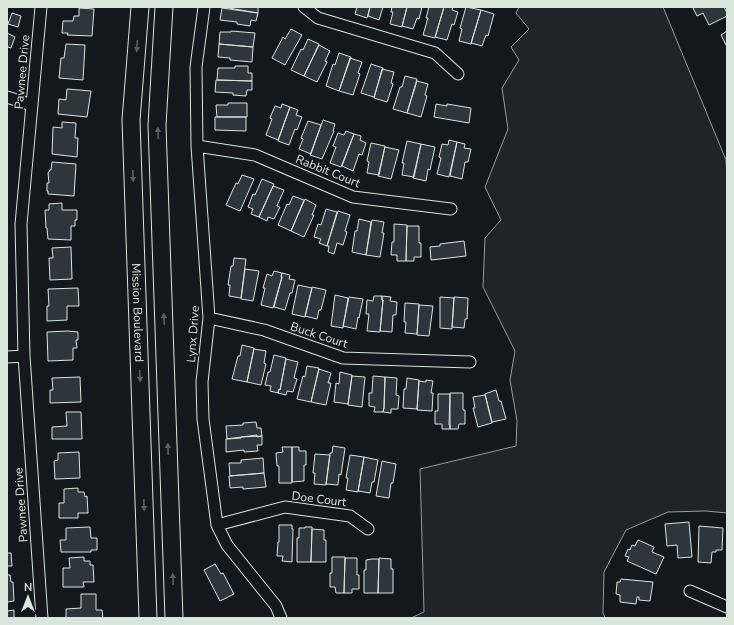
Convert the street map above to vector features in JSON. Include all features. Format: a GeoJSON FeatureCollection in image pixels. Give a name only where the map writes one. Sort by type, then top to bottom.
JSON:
{"type":"FeatureCollection","features":[{"type":"Feature","properties":{"kind":"main road","name":"Mission Boulevard"},"geometry":{"type":"LineString","coordinates":[[140,7],[131,120],[148,618]]}},
{"type":"Feature","properties":{"kind":"main road"},"geometry":{"type":"LineString","coordinates":[[164,7],[158,125],[174,618]]}},
{"type":"Feature","properties":{"kind":"street","name":"Pawnee Drive"},"geometry":{"type":"LineString","coordinates":[[41,7],[21,224],[24,356],[42,618]]}},
{"type":"Feature","properties":{"kind":"street","name":"Lynx Drive"},"geometry":{"type":"LineString","coordinates":[[204,7],[196,67],[197,146],[210,318],[202,382],[203,419],[217,525],[227,545],[276,606],[281,618]]}},
{"type":"Feature","properties":{"kind":"street"},"geometry":{"type":"LineString","coordinates":[[304,7],[318,18],[435,53],[458,74]]}},
{"type":"Feature","properties":{"kind":"street"},"geometry":{"type":"LineString","coordinates":[[7,97],[32,105]]}},
{"type":"Feature","properties":{"kind":"street","name":"Rabbit Court"},"geometry":{"type":"LineString","coordinates":[[197,146],[255,155],[353,197],[451,209]]}},
{"type":"Feature","properties":{"kind":"street","name":"Buck Court"},"geometry":{"type":"LineString","coordinates":[[210,318],[264,330],[343,358],[470,362]]}},
{"type":"Feature","properties":{"kind":"street"},"geometry":{"type":"LineString","coordinates":[[7,357],[24,356]]}},
{"type":"Feature","properties":{"kind":"street","name":"Doe Court"},"geometry":{"type":"LineString","coordinates":[[217,525],[285,508],[350,516],[368,529]]}},
{"type":"Feature","properties":{"kind":"street"},"geometry":{"type":"LineString","coordinates":[[690,591],[727,607]]}},
{"type":"Feature","properties":{"kind":"shaded area"},"geometry":{"type":"Polygon","coordinates":[[[519,7],[663,7],[726,160],[727,513],[706,511],[668,512],[626,530],[604,572],[603,613],[605,618],[411,618],[424,612],[420,469],[516,446],[517,421],[510,380],[515,351],[483,287],[485,238],[501,220],[485,187],[508,129],[502,88],[519,60],[511,47],[529,29],[516,13],[519,7]]]}},
{"type":"Feature","properties":{"kind":"building"},"geometry":{"type":"Polygon","coordinates":[[[223,7],[258,7],[258,13],[223,7]]]}},
{"type":"Feature","properties":{"kind":"building"},"geometry":{"type":"Polygon","coordinates":[[[357,7],[370,7],[367,18],[355,14],[357,7]]]}},
{"type":"Feature","properties":{"kind":"building"},"geometry":{"type":"Polygon","coordinates":[[[370,7],[383,7],[379,20],[368,16],[370,7]]]}},
{"type":"Feature","properties":{"kind":"building"},"geometry":{"type":"Polygon","coordinates":[[[392,7],[407,7],[402,27],[390,24],[393,12],[391,12],[392,7]]]}},
{"type":"Feature","properties":{"kind":"building"},"geometry":{"type":"Polygon","coordinates":[[[407,7],[422,7],[419,19],[417,18],[413,29],[402,26],[407,7]]]}},
{"type":"Feature","properties":{"kind":"building"},"geometry":{"type":"Polygon","coordinates":[[[429,7],[444,7],[435,38],[423,35],[428,18],[426,18],[429,7]]]}},
{"type":"Feature","properties":{"kind":"building"},"geometry":{"type":"Polygon","coordinates":[[[444,7],[453,7],[452,10],[458,12],[447,40],[435,37],[444,7]]]}},
{"type":"Feature","properties":{"kind":"building"},"geometry":{"type":"Polygon","coordinates":[[[466,7],[481,10],[471,44],[459,41],[462,29],[460,28],[466,7]]]}},
{"type":"Feature","properties":{"kind":"building"},"geometry":{"type":"Polygon","coordinates":[[[724,7],[727,16],[709,25],[703,13],[697,16],[693,8],[724,7]]]}},
{"type":"Feature","properties":{"kind":"building"},"geometry":{"type":"Polygon","coordinates":[[[79,8],[94,9],[92,36],[67,35],[68,33],[62,33],[63,21],[73,21],[74,16],[79,16],[79,8]]]}},
{"type":"Feature","properties":{"kind":"building"},"geometry":{"type":"Polygon","coordinates":[[[222,8],[258,13],[256,21],[251,20],[250,26],[237,24],[237,22],[220,20],[222,8]]]}},
{"type":"Feature","properties":{"kind":"building"},"geometry":{"type":"Polygon","coordinates":[[[481,10],[494,14],[488,36],[486,35],[482,46],[471,43],[481,10]]]}},
{"type":"Feature","properties":{"kind":"building"},"geometry":{"type":"Polygon","coordinates":[[[12,13],[21,16],[18,27],[8,24],[12,13]]]}},
{"type":"Feature","properties":{"kind":"building"},"geometry":{"type":"Polygon","coordinates":[[[291,29],[302,35],[285,65],[272,58],[283,37],[285,39],[291,29]]]}},
{"type":"Feature","properties":{"kind":"building"},"geometry":{"type":"Polygon","coordinates":[[[231,31],[255,33],[253,47],[219,44],[220,32],[231,31]]]}},
{"type":"Feature","properties":{"kind":"building"},"geometry":{"type":"Polygon","coordinates":[[[727,31],[727,47],[721,35],[727,31]]]}},
{"type":"Feature","properties":{"kind":"building"},"geometry":{"type":"Polygon","coordinates":[[[7,33],[15,37],[11,48],[8,47],[7,49],[7,33]]]}},
{"type":"Feature","properties":{"kind":"building"},"geometry":{"type":"Polygon","coordinates":[[[308,39],[319,44],[304,76],[291,70],[301,49],[303,50],[308,39]]]}},
{"type":"Feature","properties":{"kind":"building"},"geometry":{"type":"Polygon","coordinates":[[[66,44],[85,45],[83,80],[59,78],[61,58],[64,58],[66,44]]]}},
{"type":"Feature","properties":{"kind":"building"},"geometry":{"type":"Polygon","coordinates":[[[219,44],[253,47],[252,62],[230,60],[230,58],[218,57],[219,44]]]}},
{"type":"Feature","properties":{"kind":"building"},"geometry":{"type":"Polygon","coordinates":[[[319,45],[330,51],[325,61],[327,62],[317,82],[304,76],[319,45]]]}},
{"type":"Feature","properties":{"kind":"building"},"geometry":{"type":"Polygon","coordinates":[[[339,53],[351,57],[339,91],[326,86],[333,64],[335,65],[339,53]]]}},
{"type":"Feature","properties":{"kind":"building"},"geometry":{"type":"Polygon","coordinates":[[[350,58],[362,62],[358,73],[360,74],[353,95],[339,91],[350,58]]]}},
{"type":"Feature","properties":{"kind":"building"},"geometry":{"type":"Polygon","coordinates":[[[371,64],[383,68],[374,97],[361,93],[371,64]]]}},
{"type":"Feature","properties":{"kind":"building"},"geometry":{"type":"Polygon","coordinates":[[[235,66],[248,66],[248,73],[252,73],[252,81],[217,80],[218,68],[235,68],[235,66]]]}},
{"type":"Feature","properties":{"kind":"building"},"geometry":{"type":"Polygon","coordinates":[[[382,69],[394,72],[391,83],[393,84],[387,102],[374,98],[382,69]]]}},
{"type":"Feature","properties":{"kind":"building"},"geometry":{"type":"Polygon","coordinates":[[[405,76],[417,79],[407,113],[393,109],[405,76]]]}},
{"type":"Feature","properties":{"kind":"building"},"geometry":{"type":"Polygon","coordinates":[[[216,80],[252,81],[252,90],[247,90],[246,96],[233,95],[233,93],[215,92],[216,80]]]}},
{"type":"Feature","properties":{"kind":"building"},"geometry":{"type":"Polygon","coordinates":[[[417,81],[428,84],[425,95],[427,96],[421,117],[407,113],[417,81]]]}},
{"type":"Feature","properties":{"kind":"building"},"geometry":{"type":"Polygon","coordinates":[[[67,89],[91,91],[87,117],[58,114],[59,99],[66,100],[67,89]]]}},
{"type":"Feature","properties":{"kind":"building"},"geometry":{"type":"Polygon","coordinates":[[[228,103],[247,103],[247,117],[217,117],[216,105],[228,105],[228,103]]]}},
{"type":"Feature","properties":{"kind":"building"},"geometry":{"type":"Polygon","coordinates":[[[282,104],[290,107],[278,140],[266,135],[272,119],[270,118],[275,106],[281,108],[282,104]]]}},
{"type":"Feature","properties":{"kind":"building"},"geometry":{"type":"Polygon","coordinates":[[[436,104],[447,106],[447,104],[471,108],[469,123],[434,117],[436,104]]]}},
{"type":"Feature","properties":{"kind":"building"},"geometry":{"type":"Polygon","coordinates":[[[290,107],[298,110],[296,115],[302,117],[297,130],[295,129],[289,145],[278,141],[290,107]]]}},
{"type":"Feature","properties":{"kind":"building"},"geometry":{"type":"Polygon","coordinates":[[[215,117],[246,117],[246,131],[215,130],[215,117]]]}},
{"type":"Feature","properties":{"kind":"building"},"geometry":{"type":"Polygon","coordinates":[[[323,120],[335,124],[334,131],[322,159],[310,155],[323,120]]]}},
{"type":"Feature","properties":{"kind":"building"},"geometry":{"type":"Polygon","coordinates":[[[308,121],[321,125],[311,154],[299,149],[303,139],[301,138],[308,121]]]}},
{"type":"Feature","properties":{"kind":"building"},"geometry":{"type":"Polygon","coordinates":[[[62,122],[76,123],[75,138],[78,138],[77,157],[52,154],[53,127],[62,128],[62,122]]]}},
{"type":"Feature","properties":{"kind":"building"},"geometry":{"type":"Polygon","coordinates":[[[346,131],[354,134],[341,167],[330,163],[336,147],[333,146],[338,133],[344,135],[346,131]]]}},
{"type":"Feature","properties":{"kind":"building"},"geometry":{"type":"Polygon","coordinates":[[[354,134],[361,136],[360,140],[366,143],[362,155],[359,154],[353,171],[342,166],[354,134]]]}},
{"type":"Feature","properties":{"kind":"building"},"geometry":{"type":"Polygon","coordinates":[[[449,140],[457,142],[449,177],[437,174],[441,158],[439,157],[442,144],[448,145],[449,140]]]}},
{"type":"Feature","properties":{"kind":"building"},"geometry":{"type":"Polygon","coordinates":[[[407,141],[421,144],[414,177],[402,175],[404,163],[402,163],[407,141]]]}},
{"type":"Feature","properties":{"kind":"building"},"geometry":{"type":"Polygon","coordinates":[[[457,142],[465,144],[464,148],[471,149],[468,162],[465,162],[462,179],[450,176],[457,142]]]}},
{"type":"Feature","properties":{"kind":"building"},"geometry":{"type":"Polygon","coordinates":[[[371,143],[385,146],[379,175],[367,173],[369,162],[367,161],[371,143]]]}},
{"type":"Feature","properties":{"kind":"building"},"geometry":{"type":"Polygon","coordinates":[[[421,144],[435,147],[426,181],[413,178],[421,144]]]}},
{"type":"Feature","properties":{"kind":"building"},"geometry":{"type":"Polygon","coordinates":[[[385,147],[399,150],[391,179],[378,176],[385,147]]]}},
{"type":"Feature","properties":{"kind":"building"},"geometry":{"type":"Polygon","coordinates":[[[52,162],[76,164],[74,196],[48,194],[48,173],[51,170],[52,162]]]}},
{"type":"Feature","properties":{"kind":"building"},"geometry":{"type":"Polygon","coordinates":[[[242,175],[254,179],[240,211],[226,205],[236,183],[238,184],[242,175]]]}},
{"type":"Feature","properties":{"kind":"building"},"geometry":{"type":"Polygon","coordinates":[[[262,179],[274,184],[259,217],[251,214],[253,209],[248,207],[253,194],[255,195],[262,179]]]}},
{"type":"Feature","properties":{"kind":"building"},"geometry":{"type":"Polygon","coordinates":[[[273,186],[284,190],[277,206],[280,207],[274,219],[268,217],[267,221],[259,217],[273,186]]]}},
{"type":"Feature","properties":{"kind":"building"},"geometry":{"type":"Polygon","coordinates":[[[293,196],[304,200],[291,231],[278,225],[287,204],[289,205],[293,196]]]}},
{"type":"Feature","properties":{"kind":"building"},"geometry":{"type":"Polygon","coordinates":[[[305,199],[316,205],[312,215],[314,215],[304,237],[291,231],[305,199]]]}},
{"type":"Feature","properties":{"kind":"building"},"geometry":{"type":"Polygon","coordinates":[[[62,203],[62,210],[77,210],[77,220],[75,220],[75,226],[71,226],[71,240],[48,239],[45,210],[49,210],[49,204],[62,203]]]}},
{"type":"Feature","properties":{"kind":"building"},"geometry":{"type":"Polygon","coordinates":[[[326,209],[337,212],[327,246],[319,243],[321,239],[314,237],[318,224],[321,225],[326,209]]]}},
{"type":"Feature","properties":{"kind":"building"},"geometry":{"type":"Polygon","coordinates":[[[338,211],[350,215],[345,231],[347,232],[343,245],[337,243],[334,254],[328,252],[329,246],[327,246],[338,211]]]}},
{"type":"Feature","properties":{"kind":"building"},"geometry":{"type":"Polygon","coordinates":[[[359,219],[371,222],[366,255],[352,252],[355,231],[357,231],[359,219]]]}},
{"type":"Feature","properties":{"kind":"building"},"geometry":{"type":"Polygon","coordinates":[[[372,220],[384,222],[382,233],[384,233],[380,257],[366,255],[372,220]]]}},
{"type":"Feature","properties":{"kind":"building"},"geometry":{"type":"Polygon","coordinates":[[[394,224],[407,225],[406,261],[397,261],[397,255],[391,255],[392,242],[394,242],[394,224]]]}},
{"type":"Feature","properties":{"kind":"building"},"geometry":{"type":"Polygon","coordinates":[[[407,226],[419,226],[421,257],[414,257],[414,261],[406,261],[407,226]]]}},
{"type":"Feature","properties":{"kind":"building"},"geometry":{"type":"Polygon","coordinates":[[[464,241],[466,256],[431,260],[430,247],[440,246],[440,244],[464,241]]]}},
{"type":"Feature","properties":{"kind":"building"},"geometry":{"type":"Polygon","coordinates":[[[71,247],[72,279],[50,280],[49,258],[53,258],[52,248],[71,247]]]}},
{"type":"Feature","properties":{"kind":"building"},"geometry":{"type":"Polygon","coordinates":[[[234,258],[246,259],[241,298],[229,296],[230,285],[228,285],[234,258]]]}},
{"type":"Feature","properties":{"kind":"building"},"geometry":{"type":"Polygon","coordinates":[[[245,269],[259,271],[253,301],[241,299],[245,269]]]}},
{"type":"Feature","properties":{"kind":"building"},"geometry":{"type":"Polygon","coordinates":[[[274,271],[282,273],[282,277],[273,308],[261,305],[265,288],[263,288],[267,274],[272,276],[274,271]]]}},
{"type":"Feature","properties":{"kind":"building"},"geometry":{"type":"Polygon","coordinates":[[[282,273],[290,275],[289,279],[295,280],[292,293],[290,293],[285,310],[274,307],[282,273]]]}},
{"type":"Feature","properties":{"kind":"building"},"geometry":{"type":"Polygon","coordinates":[[[298,285],[312,288],[305,317],[292,314],[298,285]]]}},
{"type":"Feature","properties":{"kind":"building"},"geometry":{"type":"Polygon","coordinates":[[[312,287],[326,290],[317,319],[305,316],[312,287]]]}},
{"type":"Feature","properties":{"kind":"building"},"geometry":{"type":"Polygon","coordinates":[[[78,288],[79,306],[67,306],[67,320],[47,321],[47,306],[49,306],[48,289],[78,288]]]}},
{"type":"Feature","properties":{"kind":"building"},"geometry":{"type":"Polygon","coordinates":[[[335,295],[348,298],[343,328],[331,326],[335,295]]]}},
{"type":"Feature","properties":{"kind":"building"},"geometry":{"type":"Polygon","coordinates":[[[374,296],[382,296],[383,300],[380,332],[367,331],[369,314],[366,314],[367,300],[373,301],[374,296]]]}},
{"type":"Feature","properties":{"kind":"building"},"geometry":{"type":"Polygon","coordinates":[[[382,296],[391,297],[390,301],[397,302],[396,315],[393,315],[392,332],[380,331],[383,300],[382,296]]]}},
{"type":"Feature","properties":{"kind":"building"},"geometry":{"type":"Polygon","coordinates":[[[349,297],[363,299],[356,329],[343,326],[349,297]]]}},
{"type":"Feature","properties":{"kind":"building"},"geometry":{"type":"Polygon","coordinates":[[[440,297],[454,298],[452,329],[440,328],[440,297]]]}},
{"type":"Feature","properties":{"kind":"building"},"geometry":{"type":"Polygon","coordinates":[[[454,297],[468,298],[467,319],[465,319],[464,328],[452,327],[454,297]]]}},
{"type":"Feature","properties":{"kind":"building"},"geometry":{"type":"Polygon","coordinates":[[[405,303],[419,304],[417,334],[405,333],[405,303]]]}},
{"type":"Feature","properties":{"kind":"building"},"geometry":{"type":"Polygon","coordinates":[[[419,305],[433,306],[429,336],[417,335],[419,305]]]}},
{"type":"Feature","properties":{"kind":"building"},"geometry":{"type":"Polygon","coordinates":[[[47,332],[78,332],[78,340],[76,340],[77,348],[73,348],[73,360],[48,361],[47,332]]]}},
{"type":"Feature","properties":{"kind":"building"},"geometry":{"type":"Polygon","coordinates":[[[242,345],[254,348],[247,382],[232,379],[242,345]]]}},
{"type":"Feature","properties":{"kind":"building"},"geometry":{"type":"Polygon","coordinates":[[[254,349],[266,351],[264,363],[266,364],[261,385],[247,382],[254,349]]]}},
{"type":"Feature","properties":{"kind":"building"},"geometry":{"type":"Polygon","coordinates":[[[274,355],[286,358],[280,390],[279,389],[278,393],[270,391],[271,386],[265,385],[274,355]]]}},
{"type":"Feature","properties":{"kind":"building"},"geometry":{"type":"Polygon","coordinates":[[[286,359],[298,362],[294,378],[297,379],[293,392],[287,391],[286,395],[278,393],[279,389],[280,390],[286,359]]]}},
{"type":"Feature","properties":{"kind":"building"},"geometry":{"type":"Polygon","coordinates":[[[307,366],[319,368],[311,402],[297,399],[303,376],[305,377],[307,366]]]}},
{"type":"Feature","properties":{"kind":"building"},"geometry":{"type":"Polygon","coordinates":[[[319,369],[331,373],[328,383],[331,383],[326,405],[311,402],[319,369]]]}},
{"type":"Feature","properties":{"kind":"building"},"geometry":{"type":"Polygon","coordinates":[[[340,372],[352,375],[348,404],[334,402],[336,383],[339,384],[340,372]]]}},
{"type":"Feature","properties":{"kind":"building"},"geometry":{"type":"Polygon","coordinates":[[[352,376],[365,377],[362,407],[348,405],[352,376]]]}},
{"type":"Feature","properties":{"kind":"building"},"geometry":{"type":"Polygon","coordinates":[[[373,376],[385,377],[383,412],[374,412],[375,407],[369,406],[369,393],[372,393],[373,376]]]}},
{"type":"Feature","properties":{"kind":"building"},"geometry":{"type":"Polygon","coordinates":[[[80,377],[81,402],[50,403],[50,390],[53,390],[52,378],[80,377]]]}},
{"type":"Feature","properties":{"kind":"building"},"geometry":{"type":"Polygon","coordinates":[[[385,377],[397,378],[396,395],[399,396],[398,409],[391,409],[391,413],[383,412],[385,377]]]}},
{"type":"Feature","properties":{"kind":"building"},"geometry":{"type":"Polygon","coordinates":[[[407,378],[419,380],[417,409],[403,408],[404,389],[406,389],[407,378]]]}},
{"type":"Feature","properties":{"kind":"building"},"geometry":{"type":"Polygon","coordinates":[[[426,380],[433,381],[431,393],[433,393],[432,411],[417,410],[419,381],[426,382],[426,380]]]}},
{"type":"Feature","properties":{"kind":"building"},"geometry":{"type":"Polygon","coordinates":[[[496,390],[506,419],[492,422],[485,394],[496,390]]]}},
{"type":"Feature","properties":{"kind":"building"},"geometry":{"type":"Polygon","coordinates":[[[450,393],[463,393],[465,424],[459,424],[458,429],[450,429],[449,425],[450,393]]]}},
{"type":"Feature","properties":{"kind":"building"},"geometry":{"type":"Polygon","coordinates":[[[438,394],[450,394],[450,429],[442,429],[442,424],[435,424],[435,411],[438,411],[438,394]]]}},
{"type":"Feature","properties":{"kind":"building"},"geometry":{"type":"Polygon","coordinates":[[[485,395],[492,423],[478,427],[473,408],[475,408],[473,397],[485,395]]]}},
{"type":"Feature","properties":{"kind":"building"},"geometry":{"type":"Polygon","coordinates":[[[66,412],[81,412],[82,439],[52,439],[52,427],[67,426],[66,412]]]}},
{"type":"Feature","properties":{"kind":"building"},"geometry":{"type":"Polygon","coordinates":[[[256,422],[257,428],[261,428],[262,436],[227,439],[226,426],[243,425],[243,423],[256,422]]]}},
{"type":"Feature","properties":{"kind":"building"},"geometry":{"type":"Polygon","coordinates":[[[257,435],[257,437],[262,436],[262,445],[257,445],[258,451],[244,452],[244,450],[226,452],[226,439],[257,435]]]}},
{"type":"Feature","properties":{"kind":"building"},"geometry":{"type":"Polygon","coordinates":[[[333,446],[345,448],[338,485],[326,484],[330,453],[332,453],[333,446]]]}},
{"type":"Feature","properties":{"kind":"building"},"geometry":{"type":"Polygon","coordinates":[[[282,447],[292,447],[292,483],[279,483],[279,466],[277,466],[276,453],[283,452],[282,447]]]}},
{"type":"Feature","properties":{"kind":"building"},"geometry":{"type":"Polygon","coordinates":[[[292,447],[299,447],[299,451],[306,451],[304,481],[292,482],[292,447]]]}},
{"type":"Feature","properties":{"kind":"building"},"geometry":{"type":"Polygon","coordinates":[[[79,452],[80,478],[55,479],[54,461],[58,460],[58,453],[79,452]]]}},
{"type":"Feature","properties":{"kind":"building"},"geometry":{"type":"Polygon","coordinates":[[[315,454],[330,455],[326,485],[314,484],[315,473],[313,473],[315,454]]]}},
{"type":"Feature","properties":{"kind":"building"},"geometry":{"type":"Polygon","coordinates":[[[350,455],[364,457],[358,492],[346,490],[348,478],[346,478],[350,455]]]}},
{"type":"Feature","properties":{"kind":"building"},"geometry":{"type":"Polygon","coordinates":[[[364,457],[378,460],[374,482],[372,482],[370,493],[358,491],[364,457]]]}},
{"type":"Feature","properties":{"kind":"building"},"geometry":{"type":"Polygon","coordinates":[[[263,458],[264,473],[230,476],[229,463],[241,463],[241,460],[263,458]]]}},
{"type":"Feature","properties":{"kind":"building"},"geometry":{"type":"Polygon","coordinates":[[[382,461],[396,464],[389,498],[376,496],[382,461]]]}},
{"type":"Feature","properties":{"kind":"building"},"geometry":{"type":"Polygon","coordinates":[[[264,473],[266,487],[243,489],[243,487],[230,488],[229,476],[264,473]]]}},
{"type":"Feature","properties":{"kind":"building"},"geometry":{"type":"Polygon","coordinates":[[[78,488],[78,492],[84,492],[85,497],[87,496],[88,513],[78,513],[78,518],[59,518],[59,503],[64,503],[64,489],[78,488]]]}},
{"type":"Feature","properties":{"kind":"building"},"geometry":{"type":"Polygon","coordinates":[[[689,522],[692,557],[678,558],[677,545],[667,546],[665,524],[689,522]]]}},
{"type":"Feature","properties":{"kind":"building"},"geometry":{"type":"Polygon","coordinates":[[[279,525],[292,525],[292,562],[282,561],[283,556],[277,556],[279,525]]]}},
{"type":"Feature","properties":{"kind":"building"},"geometry":{"type":"Polygon","coordinates":[[[699,526],[723,528],[722,550],[712,552],[711,563],[698,562],[699,526]]]}},
{"type":"Feature","properties":{"kind":"building"},"geometry":{"type":"Polygon","coordinates":[[[90,527],[91,538],[97,538],[97,550],[91,550],[91,552],[61,552],[60,540],[66,540],[66,528],[90,527]]]}},
{"type":"Feature","properties":{"kind":"building"},"geometry":{"type":"Polygon","coordinates":[[[312,527],[311,562],[297,562],[297,538],[299,538],[299,528],[312,527]]]}},
{"type":"Feature","properties":{"kind":"building"},"geometry":{"type":"Polygon","coordinates":[[[312,529],[324,530],[324,540],[326,540],[326,562],[311,562],[312,529]]]}},
{"type":"Feature","properties":{"kind":"building"},"geometry":{"type":"Polygon","coordinates":[[[638,540],[654,547],[652,552],[664,557],[656,574],[627,561],[629,557],[625,556],[628,549],[630,550],[632,545],[635,546],[638,540]]]}},
{"type":"Feature","properties":{"kind":"building"},"geometry":{"type":"Polygon","coordinates":[[[7,553],[11,553],[12,566],[7,566],[7,553]]]}},
{"type":"Feature","properties":{"kind":"building"},"geometry":{"type":"Polygon","coordinates":[[[84,557],[84,561],[90,561],[90,565],[93,565],[94,582],[83,582],[84,587],[63,587],[63,568],[70,568],[69,558],[84,557]]]}},
{"type":"Feature","properties":{"kind":"building"},"geometry":{"type":"Polygon","coordinates":[[[332,557],[345,557],[344,593],[336,593],[335,587],[330,587],[332,557]]]}},
{"type":"Feature","properties":{"kind":"building"},"geometry":{"type":"Polygon","coordinates":[[[345,558],[357,558],[359,589],[352,589],[352,593],[344,593],[345,558]]]}},
{"type":"Feature","properties":{"kind":"building"},"geometry":{"type":"Polygon","coordinates":[[[379,558],[391,559],[391,569],[393,569],[393,593],[378,593],[379,558]]]}},
{"type":"Feature","properties":{"kind":"building"},"geometry":{"type":"Polygon","coordinates":[[[379,559],[378,593],[364,593],[364,570],[366,570],[366,560],[379,559]]]}},
{"type":"Feature","properties":{"kind":"building"},"geometry":{"type":"Polygon","coordinates":[[[215,564],[221,574],[223,573],[234,594],[220,601],[204,570],[215,564]]]}},
{"type":"Feature","properties":{"kind":"building"},"geometry":{"type":"Polygon","coordinates":[[[7,575],[10,575],[11,582],[13,582],[14,601],[7,602],[7,575]]]}},
{"type":"Feature","properties":{"kind":"building"},"geometry":{"type":"Polygon","coordinates":[[[621,579],[653,582],[650,601],[639,600],[639,597],[637,597],[636,604],[620,602],[620,595],[616,594],[617,582],[620,582],[621,579]]]}},
{"type":"Feature","properties":{"kind":"building"},"geometry":{"type":"Polygon","coordinates":[[[81,594],[96,594],[96,610],[102,610],[103,618],[66,618],[66,609],[81,608],[81,594]]]}},
{"type":"Feature","properties":{"kind":"building"},"geometry":{"type":"Polygon","coordinates":[[[14,610],[14,618],[7,618],[7,611],[14,610]]]}}]}
